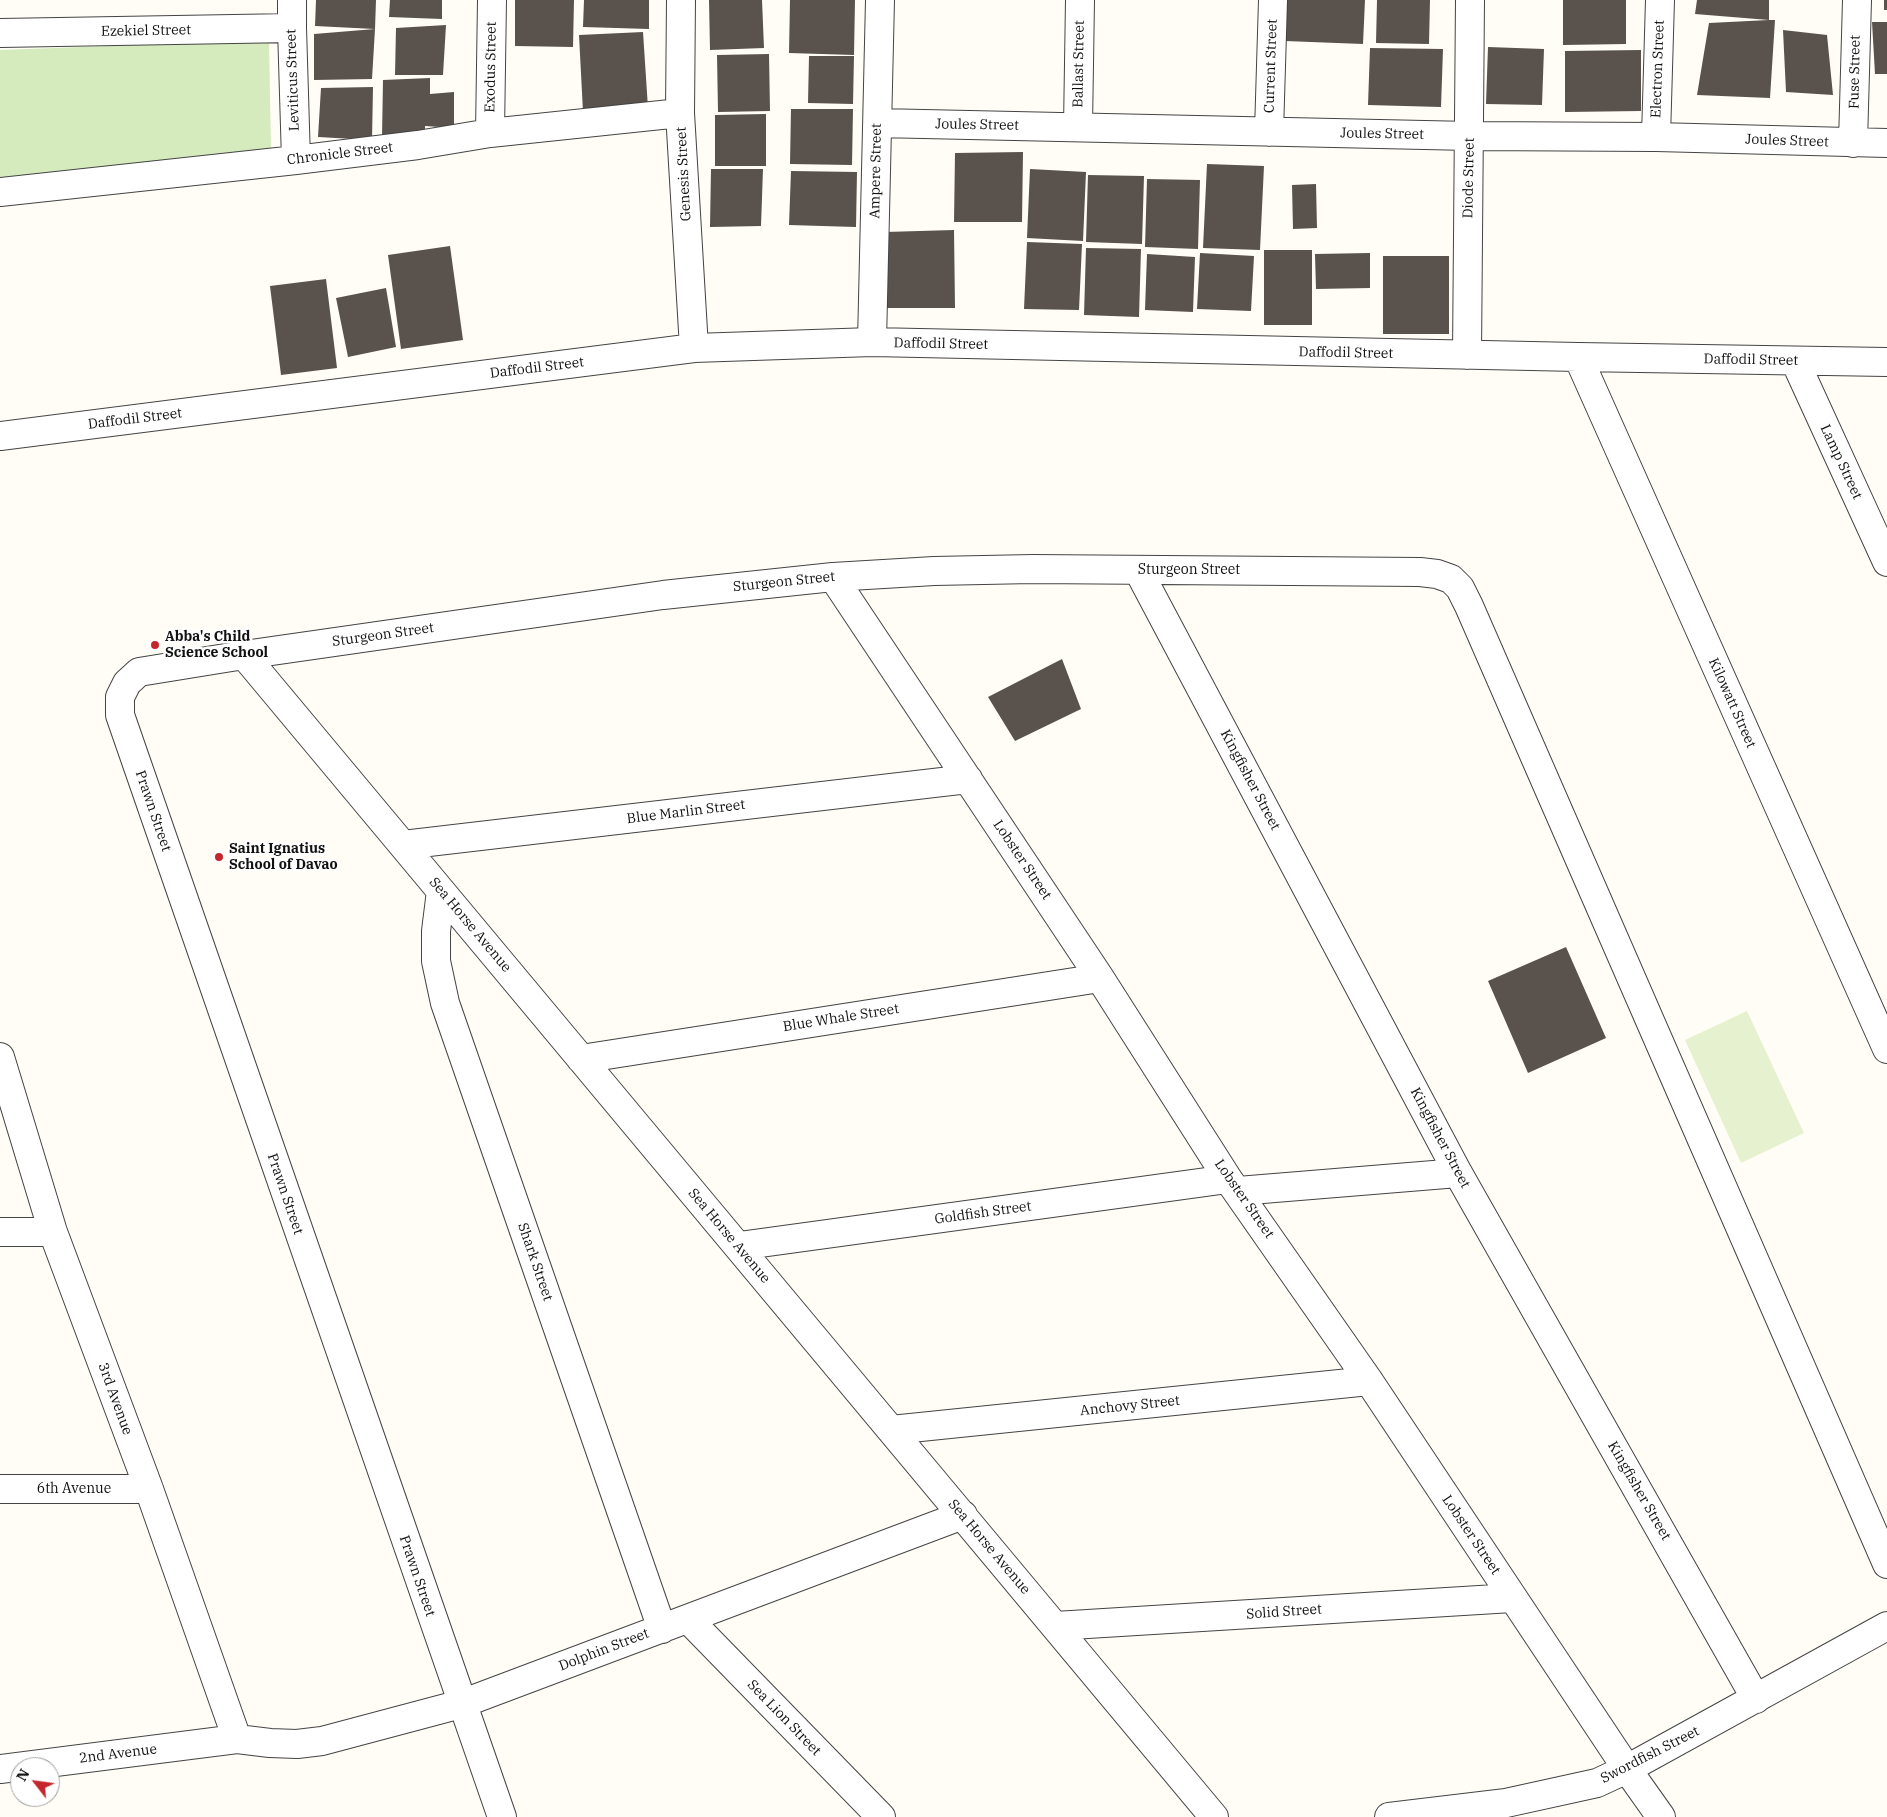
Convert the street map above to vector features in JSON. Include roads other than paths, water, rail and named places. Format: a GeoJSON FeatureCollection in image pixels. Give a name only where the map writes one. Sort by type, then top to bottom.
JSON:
{"type":"FeatureCollection","features":[{"type":"Feature","properties":{"kind":"street","name":"Leviticus Street"},"geometry":{"type":"LineString","coordinates":[[292,0],[296,160]]}},
{"type":"Feature","properties":{"kind":"street","name":"Exodus Street"},"geometry":{"type":"LineString","coordinates":[[490,133],[492,0]]}},
{"type":"Feature","properties":{"kind":"street","name":"Genesis Street"},"geometry":{"type":"LineString","coordinates":[[681,0],[680,113],[694,348]]}},
{"type":"Feature","properties":{"kind":"street","name":"Ampere Street"},"geometry":{"type":"LineString","coordinates":[[872,342],[880,0]]}},
{"type":"Feature","properties":{"kind":"street","name":"Ballast Street"},"geometry":{"type":"LineString","coordinates":[[1078,127],[1080,0]]}},
{"type":"Feature","properties":{"kind":"street","name":"Current Street"},"geometry":{"type":"LineString","coordinates":[[1269,132],[1273,0]]}},
{"type":"Feature","properties":{"kind":"street","name":"Diode Street"},"geometry":{"type":"LineString","coordinates":[[1467,355],[1470,0]]}},
{"type":"Feature","properties":{"kind":"street","name":"Electron Street"},"geometry":{"type":"LineString","coordinates":[[1656,137],[1660,0]]}},
{"type":"Feature","properties":{"kind":"street","name":"Fuse Street"},"geometry":{"type":"LineString","coordinates":[[1853,144],[1857,0]]}},
{"type":"Feature","properties":{"kind":"street","name":"Ezekiel Street"},"geometry":{"type":"LineString","coordinates":[[0,33],[292,28]]}},
{"type":"Feature","properties":{"kind":"street","name":"Chronicle Street"},"geometry":{"type":"LineString","coordinates":[[0,192],[296,160],[418,145],[490,133],[680,113]]}},
{"type":"Feature","properties":{"kind":"street","name":"Joules Street"},"geometry":{"type":"LineString","coordinates":[[878,123],[1470,136],[1656,137],[1853,144],[1887,143]]}},
{"type":"Feature","properties":{"kind":"street","name":"Daffodil Street"},"geometry":{"type":"LineString","coordinates":[[0,436],[694,348],[872,342],[1578,358],[1887,362]]}},
{"type":"Feature","properties":{"kind":"street","name":"Kilowatt Street"},"geometry":{"type":"LineString","coordinates":[[1578,358],[1887,1049]]}},
{"type":"Feature","properties":{"kind":"street","name":"Lamp Street"},"geometry":{"type":"LineString","coordinates":[[1795,361],[1887,562]]}},
{"type":"Feature","properties":{"kind":"street","name":"Sturgeon Street"},"geometry":{"type":"LineString","coordinates":[[127,683],[139,672],[155,668],[663,595],[833,577],[934,571],[1138,570],[1420,572],[1437,574],[1450,579],[1460,588],[1469,606],[1887,1564]]}},
{"type":"Feature","properties":{"kind":"street","name":"Kingfisher Street"},"geometry":{"type":"LineString","coordinates":[[1138,570],[1458,1173],[1756,1699]]}},
{"type":"Feature","properties":{"kind":"street","name":"Lobster Street"},"geometry":{"type":"LineString","coordinates":[[833,577],[1100,978],[1233,1185],[1369,1381],[1512,1598],[1661,1817]]}},
{"type":"Feature","properties":{"kind":"street","name":"Sea Horse Avenue"},"geometry":{"type":"LineString","coordinates":[[244,655],[1214,1817]]}},
{"type":"Feature","properties":{"kind":"street","name":"Prawn Street"},"geometry":{"type":"LineString","coordinates":[[127,683],[120,697],[120,715],[461,1704],[502,1817]]}},
{"type":"Feature","properties":{"kind":"street","name":"Blue Marlin Street"},"geometry":{"type":"LineString","coordinates":[[404,845],[968,779]]}},
{"type":"Feature","properties":{"kind":"street","name":"Shark Street"},"geometry":{"type":"LineString","coordinates":[[441,891],[436,931],[436,961],[445,1003],[662,1629]]}},
{"type":"Feature","properties":{"kind":"street","name":"Blue Whale Street"},"geometry":{"type":"LineString","coordinates":[[581,1058],[1100,978]]}},
{"type":"Feature","properties":{"kind":"street","name":"3rd Avenue"},"geometry":{"type":"LineString","coordinates":[[0,1057],[53,1232],[149,1489],[237,1739]]}},
{"type":"Feature","properties":{"kind":"street","name":"Goldfish Street"},"geometry":{"type":"LineString","coordinates":[[739,1246],[1233,1185],[1458,1173]]}},
{"type":"Feature","properties":{"kind":"street"},"geometry":{"type":"LineString","coordinates":[[0,1232],[53,1232]]}},
{"type":"Feature","properties":{"kind":"street","name":"Anchovy Street"},"geometry":{"type":"LineString","coordinates":[[892,1430],[1369,1381]]}},
{"type":"Feature","properties":{"kind":"street","name":"6th Avenue"},"geometry":{"type":"LineString","coordinates":[[0,1489],[149,1489]]}},
{"type":"Feature","properties":{"kind":"street","name":"Dolphin Street"},"geometry":{"type":"LineString","coordinates":[[237,1739],[297,1744],[322,1741],[461,1704],[963,1515]]}},
{"type":"Feature","properties":{"kind":"street","name":"Solid Street"},"geometry":{"type":"LineString","coordinates":[[1055,1626],[1512,1598]]}},
{"type":"Feature","properties":{"kind":"street","name":"Sea Lion Street"},"geometry":{"type":"LineString","coordinates":[[688,1619],[881,1817]]}},
{"type":"Feature","properties":{"kind":"street","name":"Swordfish Street"},"geometry":{"type":"LineString","coordinates":[[1389,1817],[1506,1803],[1554,1794],[1597,1783],[1627,1769],[1887,1626]]}},
{"type":"Feature","properties":{"kind":"street","name":"2nd Avenue"},"geometry":{"type":"LineString","coordinates":[[0,1769],[237,1739]]}},
{"type":"Feature","properties":{"kind":"place","name":"Abba's Child Science School"},"geometry":{"type":"Point","coordinates":[155,645]}},
{"type":"Feature","properties":{"kind":"place","name":"Saint Ignatius School of Davao"},"geometry":{"type":"Point","coordinates":[219,857]}}]}
